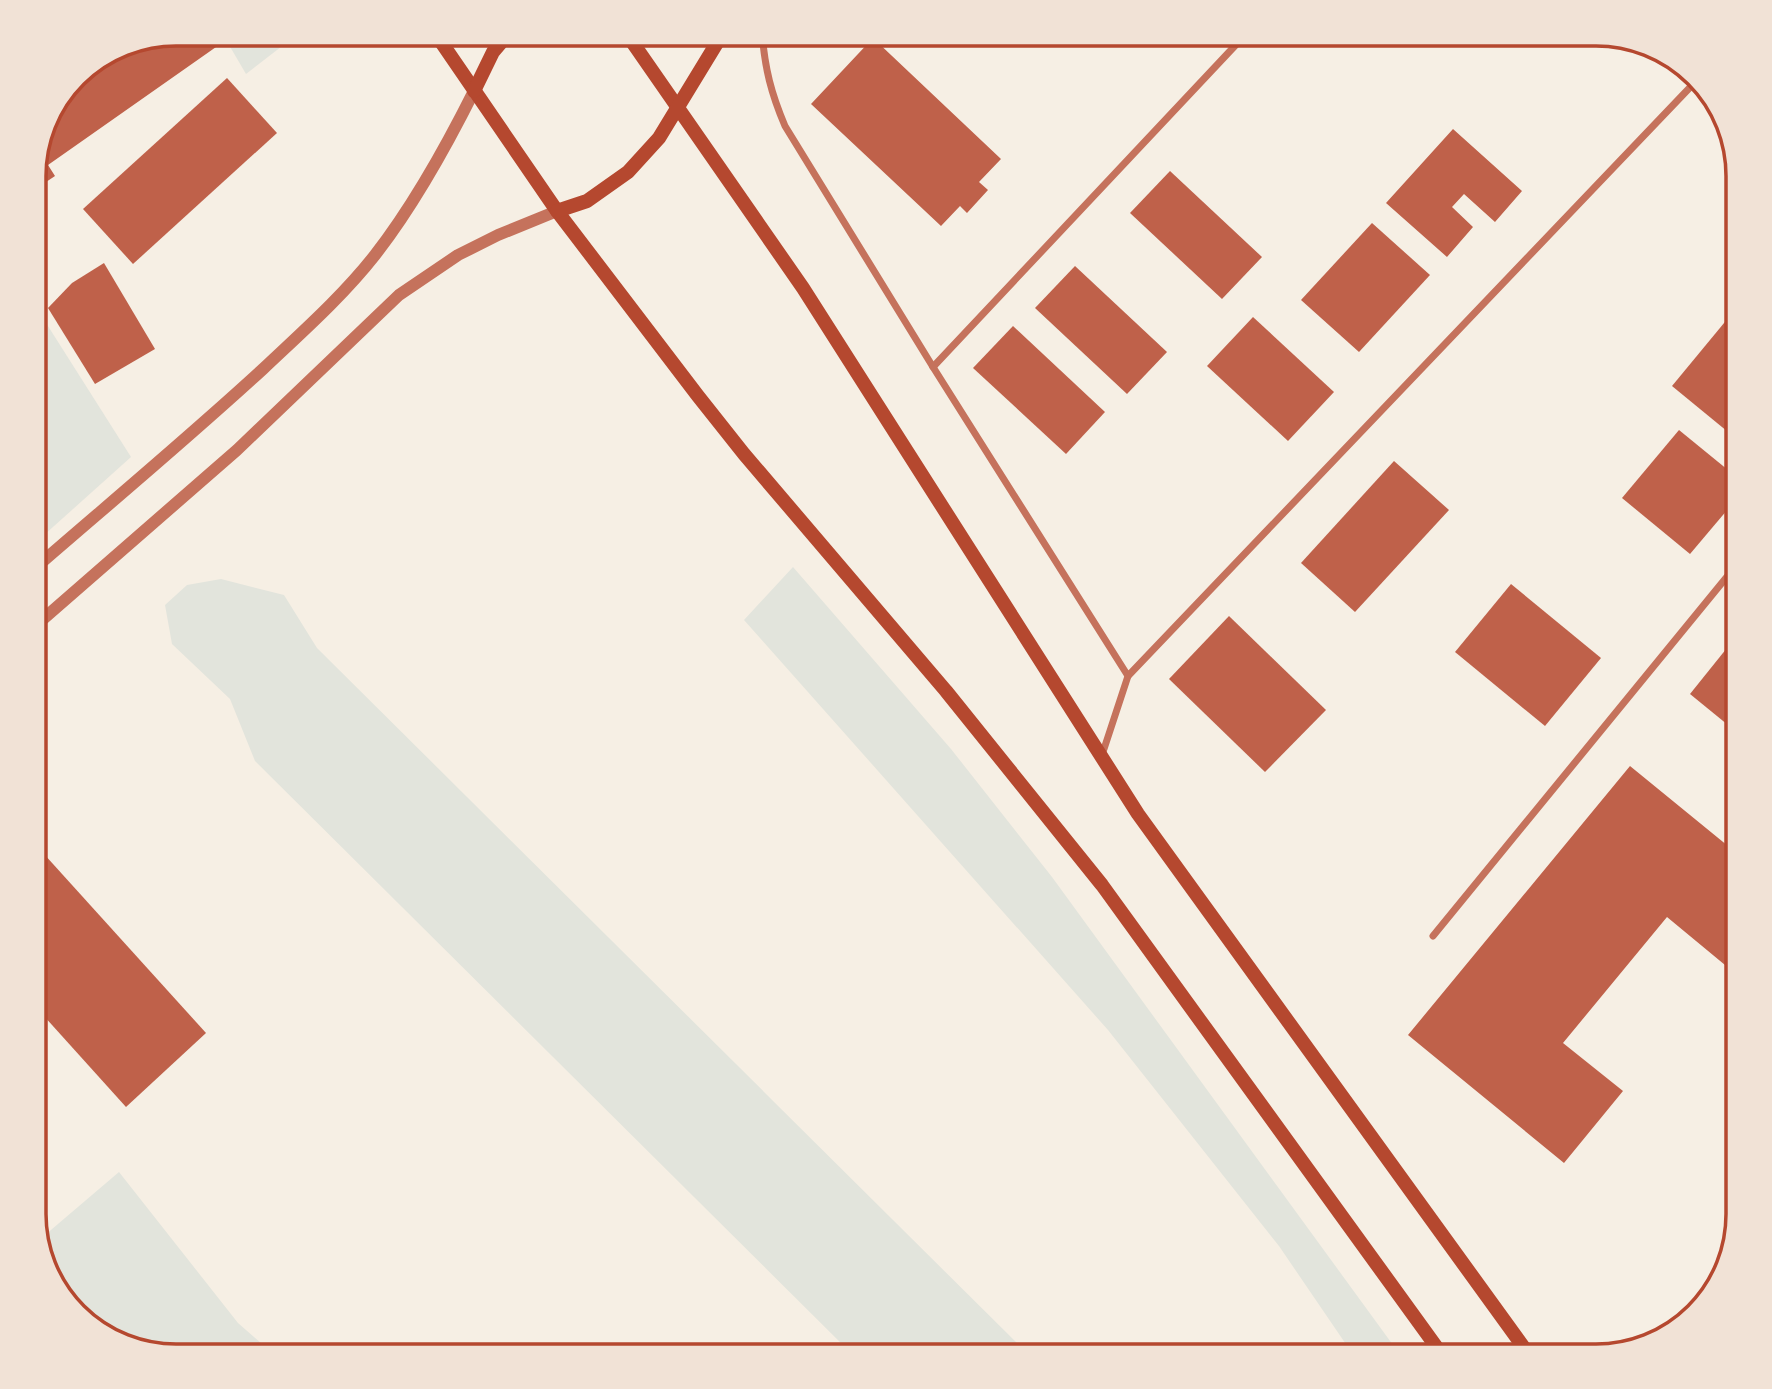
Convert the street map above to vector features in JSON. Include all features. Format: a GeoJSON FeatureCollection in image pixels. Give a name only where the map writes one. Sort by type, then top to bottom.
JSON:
{"type":"FeatureCollection","features":[{"type":"Feature","properties":{"kind":"main road"},"geometry":{"type":"LineString","coordinates":[[444,46],[557,211],[744,454],[946,691],[1102,885],[1434,1344]]}},
{"type":"Feature","properties":{"kind":"main road"},"geometry":{"type":"LineString","coordinates":[[474,91],[499,46]]}},
{"type":"Feature","properties":{"kind":"main road"},"geometry":{"type":"LineString","coordinates":[[635,46],[811,299],[1146,825],[1522,1344]]}},
{"type":"Feature","properties":{"kind":"main road"},"geometry":{"type":"LineString","coordinates":[[557,211],[587,201],[628,172],[659,138],[715,46]]}},
{"type":"Feature","properties":{"kind":"street"},"geometry":{"type":"LineString","coordinates":[[763,46],[771,93],[785,126],[1128,676]]}},
{"type":"Feature","properties":{"kind":"street"},"geometry":{"type":"LineString","coordinates":[[933,367],[1235,46]]}},
{"type":"Feature","properties":{"kind":"street"},"geometry":{"type":"LineString","coordinates":[[1101,757],[1128,676],[1691,87]]}},
{"type":"Feature","properties":{"kind":"street"},"geometry":{"type":"LineString","coordinates":[[46,559],[221,408],[341,295],[374,256],[414,200],[442,155],[474,91]]}},
{"type":"Feature","properties":{"kind":"street"},"geometry":{"type":"LineString","coordinates":[[46,617],[237,450],[399,295],[458,255],[557,211]]}},
{"type":"Feature","properties":{"kind":"street"},"geometry":{"type":"LineString","coordinates":[[1433,936],[1726,578]]}},
{"type":"Feature","properties":{"kind":"shaded area"},"geometry":{"type":"Polygon","coordinates":[[[230,46],[282,46],[246,74],[230,46]]]}},
{"type":"Feature","properties":{"kind":"shaded area"},"geometry":{"type":"Polygon","coordinates":[[[46,323],[131,457],[46,533],[46,323]]]}},
{"type":"Feature","properties":{"kind":"shaded area"},"geometry":{"type":"Polygon","coordinates":[[[793,567],[951,749],[1052,877],[1392,1344],[1346,1344],[1279,1246],[1108,1030],[744,620],[793,567]]]}},
{"type":"Feature","properties":{"kind":"shaded area"},"geometry":{"type":"Polygon","coordinates":[[[221,579],[284,595],[317,648],[1018,1344],[842,1344],[255,761],[230,699],[172,644],[165,605],[187,585],[221,579]]]}},
{"type":"Feature","properties":{"kind":"shaded area"},"geometry":{"type":"Polygon","coordinates":[[[119,1172],[238,1323],[262,1344],[175,1344],[150,1341],[118,1330],[103,1322],[72,1293],[52,1255],[47,1233],[119,1172]]]}},
{"type":"Feature","properties":{"kind":"building"},"geometry":{"type":"Polygon","coordinates":[[[217,46],[48,165],[55,176],[46,182],[48,150],[55,126],[72,96],[96,72],[118,59],[150,48],[217,46]]]}},
{"type":"Feature","properties":{"kind":"building"},"geometry":{"type":"Polygon","coordinates":[[[865,46],[881,46],[1001,159],[979,182],[988,190],[967,213],[960,206],[941,226],[811,104],[865,46]]]}},
{"type":"Feature","properties":{"kind":"building"},"geometry":{"type":"Polygon","coordinates":[[[227,78],[277,133],[133,264],[83,209],[227,78]]]}},
{"type":"Feature","properties":{"kind":"building"},"geometry":{"type":"Polygon","coordinates":[[[1453,129],[1522,191],[1495,222],[1464,194],[1452,207],[1473,227],[1447,257],[1386,203],[1453,129]]]}},
{"type":"Feature","properties":{"kind":"building"},"geometry":{"type":"Polygon","coordinates":[[[1170,171],[1262,257],[1222,299],[1130,213],[1170,171]]]}},
{"type":"Feature","properties":{"kind":"building"},"geometry":{"type":"Polygon","coordinates":[[[1372,223],[1430,275],[1359,352],[1301,300],[1372,223]]]}},
{"type":"Feature","properties":{"kind":"building"},"geometry":{"type":"Polygon","coordinates":[[[104,263],[155,349],[95,384],[48,308],[72,283],[104,263]]]}},
{"type":"Feature","properties":{"kind":"building"},"geometry":{"type":"Polygon","coordinates":[[[1075,266],[1167,352],[1127,394],[1035,308],[1075,266]]]}},
{"type":"Feature","properties":{"kind":"building"},"geometry":{"type":"Polygon","coordinates":[[[1253,317],[1334,392],[1288,441],[1207,366],[1253,317]]]}},
{"type":"Feature","properties":{"kind":"building"},"geometry":{"type":"Polygon","coordinates":[[[1726,321],[1726,430],[1672,386],[1726,321]]]}},
{"type":"Feature","properties":{"kind":"building"},"geometry":{"type":"Polygon","coordinates":[[[1013,326],[1105,412],[1066,454],[973,368],[1013,326]]]}},
{"type":"Feature","properties":{"kind":"building"},"geometry":{"type":"Polygon","coordinates":[[[1679,430],[1726,468],[1726,511],[1690,554],[1622,498],[1679,430]]]}},
{"type":"Feature","properties":{"kind":"building"},"geometry":{"type":"Polygon","coordinates":[[[1394,461],[1449,510],[1355,612],[1301,563],[1394,461]]]}},
{"type":"Feature","properties":{"kind":"building"},"geometry":{"type":"Polygon","coordinates":[[[1511,584],[1601,658],[1545,726],[1455,652],[1511,584]]]}},
{"type":"Feature","properties":{"kind":"building"},"geometry":{"type":"Polygon","coordinates":[[[1229,616],[1326,710],[1265,772],[1169,679],[1229,616]]]}},
{"type":"Feature","properties":{"kind":"building"},"geometry":{"type":"Polygon","coordinates":[[[1726,649],[1726,723],[1690,694],[1726,649]]]}},
{"type":"Feature","properties":{"kind":"building"},"geometry":{"type":"Polygon","coordinates":[[[1630,766],[1726,844],[1726,964],[1667,917],[1563,1043],[1623,1091],[1564,1163],[1408,1035],[1630,766]]]}},
{"type":"Feature","properties":{"kind":"building"},"geometry":{"type":"Polygon","coordinates":[[[46,856],[206,1033],[126,1107],[46,1018],[46,856]]]}}]}
